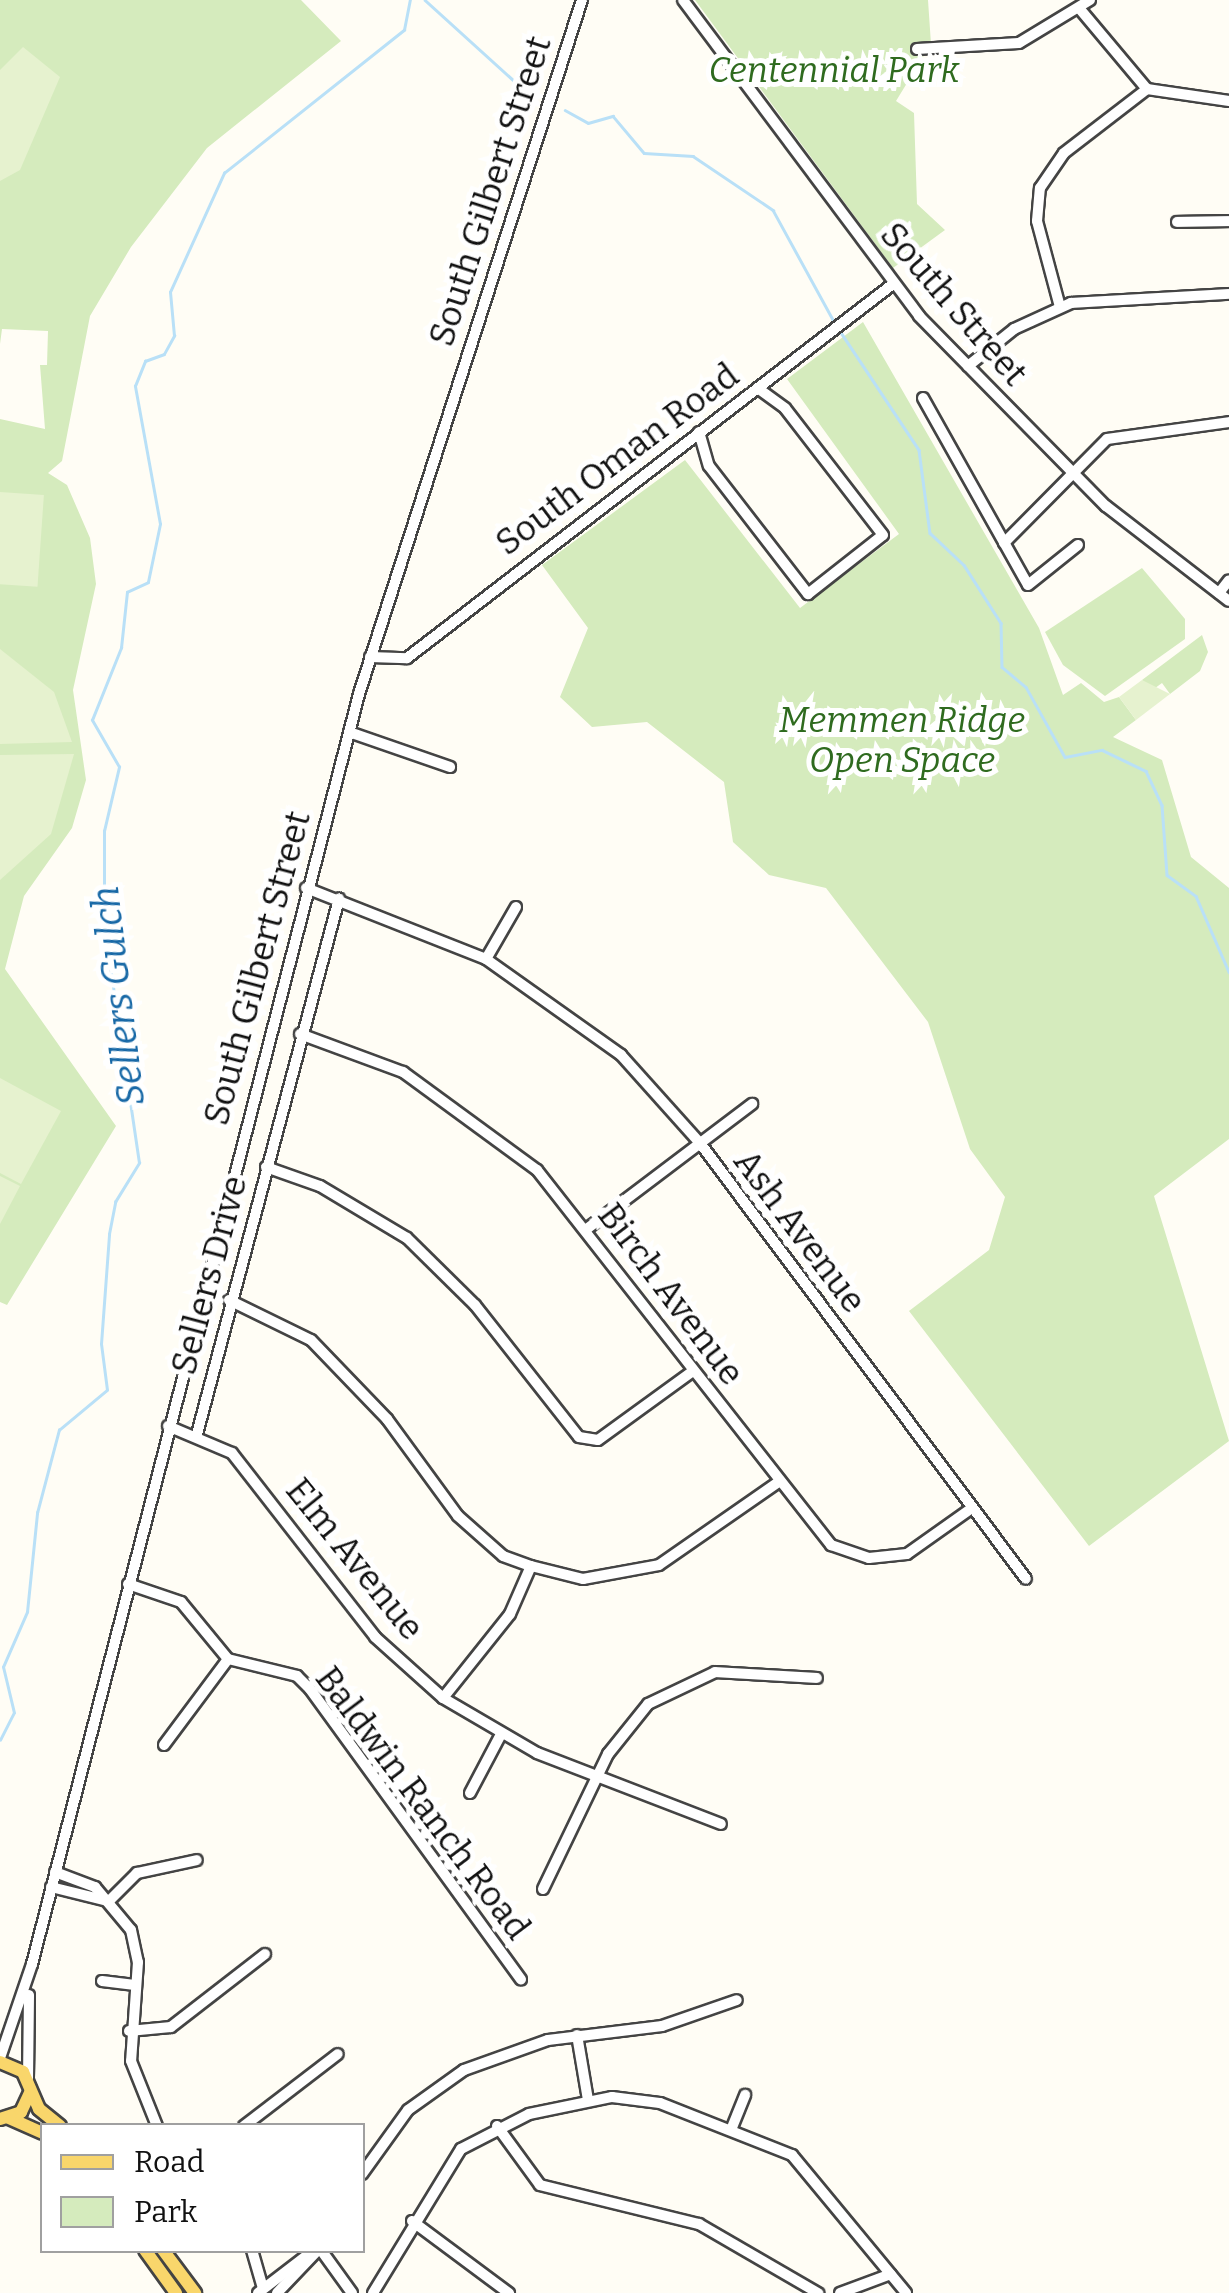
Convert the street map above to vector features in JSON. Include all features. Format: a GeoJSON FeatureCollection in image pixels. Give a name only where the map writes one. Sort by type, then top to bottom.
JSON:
{"type":"FeatureCollection","features":[{"type":"Feature","properties":{"kind":"main road"},"geometry":{"type":"LineString","coordinates":[[0,2060],[29,2086],[58,2123]]}},
{"type":"Feature","properties":{"kind":"main road"},"geometry":{"type":"LineString","coordinates":[[29,2086],[4,2121],[40,2132]]}},
{"type":"Feature","properties":{"kind":"main road"},"geometry":{"type":"LineString","coordinates":[[147,2253],[176,2293]]}},
{"type":"Feature","properties":{"kind":"main road"},"geometry":{"type":"LineString","coordinates":[[165,2253],[195,2293]]}},
{"type":"Feature","properties":{"kind":"street","name":"South Gilbert Street"},"geometry":{"type":"LineString","coordinates":[[0,2060],[32,1964],[306,888],[370,657],[582,0]]}},
{"type":"Feature","properties":{"kind":"street","name":"South Street"},"geometry":{"type":"LineString","coordinates":[[683,0],[893,284],[1068,470],[1224,597]]}},
{"type":"Feature","properties":{"kind":"street"},"geometry":{"type":"LineString","coordinates":[[918,49],[1004,47],[1090,0]]}},
{"type":"Feature","properties":{"kind":"street"},"geometry":{"type":"LineString","coordinates":[[1080,8],[1147,89],[1229,101]]}},
{"type":"Feature","properties":{"kind":"street"},"geometry":{"type":"LineString","coordinates":[[1060,307],[1037,222],[1040,188],[1064,153],[1147,89]]}},
{"type":"Feature","properties":{"kind":"street"},"geometry":{"type":"LineString","coordinates":[[1177,222],[1229,221]]}},
{"type":"Feature","properties":{"kind":"street","name":"South Oman Road"},"geometry":{"type":"LineString","coordinates":[[370,657],[407,658],[893,284]]}},
{"type":"Feature","properties":{"kind":"street"},"geometry":{"type":"LineString","coordinates":[[968,366],[1060,307],[1229,294]]}},
{"type":"Feature","properties":{"kind":"street"},"geometry":{"type":"LineString","coordinates":[[699,432],[709,466],[808,594],[883,535],[785,408],[758,388]]}},
{"type":"Feature","properties":{"kind":"street"},"geometry":{"type":"LineString","coordinates":[[923,398],[1028,585],[1078,545]]}},
{"type":"Feature","properties":{"kind":"street"},"geometry":{"type":"LineString","coordinates":[[1004,544],[1068,470],[1127,430],[1229,422]]}},
{"type":"Feature","properties":{"kind":"street"},"geometry":{"type":"LineString","coordinates":[[1224,597],[1229,580]]}},
{"type":"Feature","properties":{"kind":"street"},"geometry":{"type":"LineString","coordinates":[[349,732],[450,768]]}},
{"type":"Feature","properties":{"kind":"street","name":"Ash Avenue"},"geometry":{"type":"LineString","coordinates":[[306,888],[486,959],[620,1055],[700,1143],[1026,1579]]}},
{"type":"Feature","properties":{"kind":"street","name":"Sellers Drive"},"geometry":{"type":"LineString","coordinates":[[197,1434],[229,1300],[338,899]]}},
{"type":"Feature","properties":{"kind":"street"},"geometry":{"type":"LineString","coordinates":[[486,959],[516,907]]}},
{"type":"Feature","properties":{"kind":"street","name":"Birch Avenue"},"geometry":{"type":"LineString","coordinates":[[300,1034],[445,1096],[537,1170],[588,1228],[777,1483],[831,1545],[869,1558],[923,1546],[972,1508]]}},
{"type":"Feature","properties":{"kind":"street"},"geometry":{"type":"LineString","coordinates":[[588,1228],[752,1104]]}},
{"type":"Feature","properties":{"kind":"street"},"geometry":{"type":"LineString","coordinates":[[266,1167],[320,1186],[407,1238],[475,1305],[579,1437],[598,1440],[694,1371]]}},
{"type":"Feature","properties":{"kind":"street"},"geometry":{"type":"LineString","coordinates":[[229,1300],[321,1349],[458,1516],[503,1556],[531,1566],[583,1579],[659,1565],[777,1483]]}},
{"type":"Feature","properties":{"kind":"street","name":"Elm Avenue"},"geometry":{"type":"LineString","coordinates":[[168,1426],[197,1434],[232,1452],[375,1636],[443,1698],[500,1736],[721,1824]]}},
{"type":"Feature","properties":{"kind":"street"},"geometry":{"type":"LineString","coordinates":[[443,1698],[510,1614],[531,1566]]}},
{"type":"Feature","properties":{"kind":"street"},"geometry":{"type":"LineString","coordinates":[[128,1584],[180,1602],[228,1659],[164,1745]]}},
{"type":"Feature","properties":{"kind":"street","name":"Baldwin Ranch Road"},"geometry":{"type":"LineString","coordinates":[[228,1659],[296,1676],[310,1689],[522,1978]]}},
{"type":"Feature","properties":{"kind":"street"},"geometry":{"type":"LineString","coordinates":[[543,1889],[631,1719],[690,1679],[741,1671],[818,1678]]}},
{"type":"Feature","properties":{"kind":"street"},"geometry":{"type":"LineString","coordinates":[[470,1793],[500,1736]]}},
{"type":"Feature","properties":{"kind":"street"},"geometry":{"type":"LineString","coordinates":[[108,1901],[137,1873],[196,1860]]}},
{"type":"Feature","properties":{"kind":"street"},"geometry":{"type":"LineString","coordinates":[[55,1872],[108,1901],[136,1946],[129,2031],[134,2078],[155,2123]]}},
{"type":"Feature","properties":{"kind":"street"},"geometry":{"type":"LineString","coordinates":[[51,1887],[108,1901]]}},
{"type":"Feature","properties":{"kind":"street"},"geometry":{"type":"LineString","coordinates":[[129,2031],[172,2027],[265,1954]]}},
{"type":"Feature","properties":{"kind":"street","name":"South Gilbert Street"},"geometry":{"type":"LineString","coordinates":[[29,2086],[32,1964]]}},
{"type":"Feature","properties":{"kind":"street"},"geometry":{"type":"LineString","coordinates":[[102,1981],[135,1986]]}},
{"type":"Feature","properties":{"kind":"street"},"geometry":{"type":"LineString","coordinates":[[365,2170],[397,2122],[440,2084],[576,2035],[662,2026],[737,2000]]}},
{"type":"Feature","properties":{"kind":"street"},"geometry":{"type":"LineString","coordinates":[[576,2035],[588,2100]]}},
{"type":"Feature","properties":{"kind":"street"},"geometry":{"type":"LineString","coordinates":[[248,2123],[338,2054]]}},
{"type":"Feature","properties":{"kind":"street"},"geometry":{"type":"LineString","coordinates":[[731,2130],[745,2094]]}},
{"type":"Feature","properties":{"kind":"street"},"geometry":{"type":"LineString","coordinates":[[372,2293],[448,2162],[497,2126],[588,2100],[660,2103],[731,2130],[810,2167],[906,2293]]}},
{"type":"Feature","properties":{"kind":"street"},"geometry":{"type":"LineString","coordinates":[[497,2126],[540,2185],[699,2224],[818,2293]]}},
{"type":"Feature","properties":{"kind":"street"},"geometry":{"type":"LineString","coordinates":[[412,2221],[509,2293]]}},
{"type":"Feature","properties":{"kind":"street"},"geometry":{"type":"LineString","coordinates":[[253,2253],[260,2291],[314,2253]]}},
{"type":"Feature","properties":{"kind":"street"},"geometry":{"type":"LineString","coordinates":[[277,2293],[315,2253]]}},
{"type":"Feature","properties":{"kind":"street"},"geometry":{"type":"LineString","coordinates":[[319,2253],[352,2293]]}},
{"type":"Feature","properties":{"kind":"street"},"geometry":{"type":"LineString","coordinates":[[840,2293],[892,2274]]}},
{"type":"Feature","properties":{"kind":"green space"},"geometry":{"type":"Polygon","coordinates":[[[0,0],[301,0],[341,41],[207,148],[131,247],[90,316],[62,461],[48,473],[67,485],[90,538],[96,584],[73,690],[86,780],[72,828],[24,896],[5,969],[116,1126],[7,1305],[0,1302],[0,419],[45,429],[40,365],[47,365],[48,331],[2,329],[0,344],[0,0]]]}},
{"type":"Feature","properties":{"kind":"green space","name":"Centennial Park"},"geometry":{"type":"Polygon","coordinates":[[[695,0],[928,0],[931,44],[896,101],[914,113],[917,204],[945,230],[893,268],[695,0]]]}},
{"type":"Feature","properties":{"kind":"green space"},"geometry":{"type":"Polygon","coordinates":[[[23,47],[60,77],[20,170],[0,181],[0,70],[23,47]]]}},
{"type":"Feature","properties":{"kind":"green space","name":"Memmen Ridge Open Space"},"geometry":{"type":"Polygon","coordinates":[[[863,322],[1039,628],[1063,695],[1081,683],[1104,702],[1119,697],[1136,720],[1113,737],[1162,760],[1191,857],[1229,888],[1229,1139],[1154,1196],[1229,1441],[1089,1546],[909,1311],[989,1250],[1005,1197],[970,1149],[928,1022],[826,888],[769,875],[733,842],[724,782],[647,722],[592,727],[560,697],[588,628],[542,565],[685,460],[800,608],[899,534],[787,379],[863,322]]]}},
{"type":"Feature","properties":{"kind":"green space"},"geometry":{"type":"Polygon","coordinates":[[[0,492],[44,495],[37,587],[0,584],[0,492]]]}},
{"type":"Feature","properties":{"kind":"green space"},"geometry":{"type":"Polygon","coordinates":[[[1142,568],[1185,619],[1185,639],[1105,696],[1063,665],[1045,632],[1142,568]]]}},
{"type":"Feature","properties":{"kind":"green space"},"geometry":{"type":"Polygon","coordinates":[[[1202,635],[1208,652],[1200,671],[1170,694],[1162,683],[1151,691],[1142,680],[1202,635]]]}},
{"type":"Feature","properties":{"kind":"green space"},"geometry":{"type":"Polygon","coordinates":[[[0,649],[54,692],[72,742],[0,744],[0,649]]]}},
{"type":"Feature","properties":{"kind":"green space"},"geometry":{"type":"Polygon","coordinates":[[[1142,680],[1170,694],[1136,720],[1119,697],[1142,680]]]}},
{"type":"Feature","properties":{"kind":"green space"},"geometry":{"type":"Polygon","coordinates":[[[74,754],[51,834],[0,880],[0,755],[74,754]]]}},
{"type":"Feature","properties":{"kind":"green space"},"geometry":{"type":"Polygon","coordinates":[[[0,1078],[61,1111],[21,1184],[0,1173],[0,1078]]]}},
{"type":"Feature","properties":{"kind":"green space"},"geometry":{"type":"Polygon","coordinates":[[[0,1176],[20,1186],[0,1224],[0,1176]]]}},
{"type":"Feature","properties":{"kind":"waterway","name":"Sellers Gulch"},"geometry":{"type":"LineString","coordinates":[[0,1740],[14,1713],[3,1667],[27,1612],[37,1513],[59,1430],[107,1390],[101,1344],[109,1234],[115,1202],[139,1163],[104,926],[104,831],[119,767],[92,720],[121,648],[127,592],[148,582],[160,524],[135,386],[145,361],[164,354],[174,336],[170,292],[224,173],[404,30],[410,0]]}},
{"type":"Feature","properties":{"kind":"waterway"},"geometry":{"type":"LineString","coordinates":[[425,0],[533,98]]}},
{"type":"Feature","properties":{"kind":"waterway"},"geometry":{"type":"LineString","coordinates":[[565,110],[588,123],[613,116],[644,153],[693,156],[773,210],[836,325]]}},
{"type":"Feature","properties":{"kind":"waterway"},"geometry":{"type":"LineString","coordinates":[[840,331],[919,450],[930,533],[964,565],[1001,623],[1002,667],[1026,687],[1065,757],[1102,750],[1146,771],[1162,805],[1167,875],[1196,896],[1229,972]]}}]}
